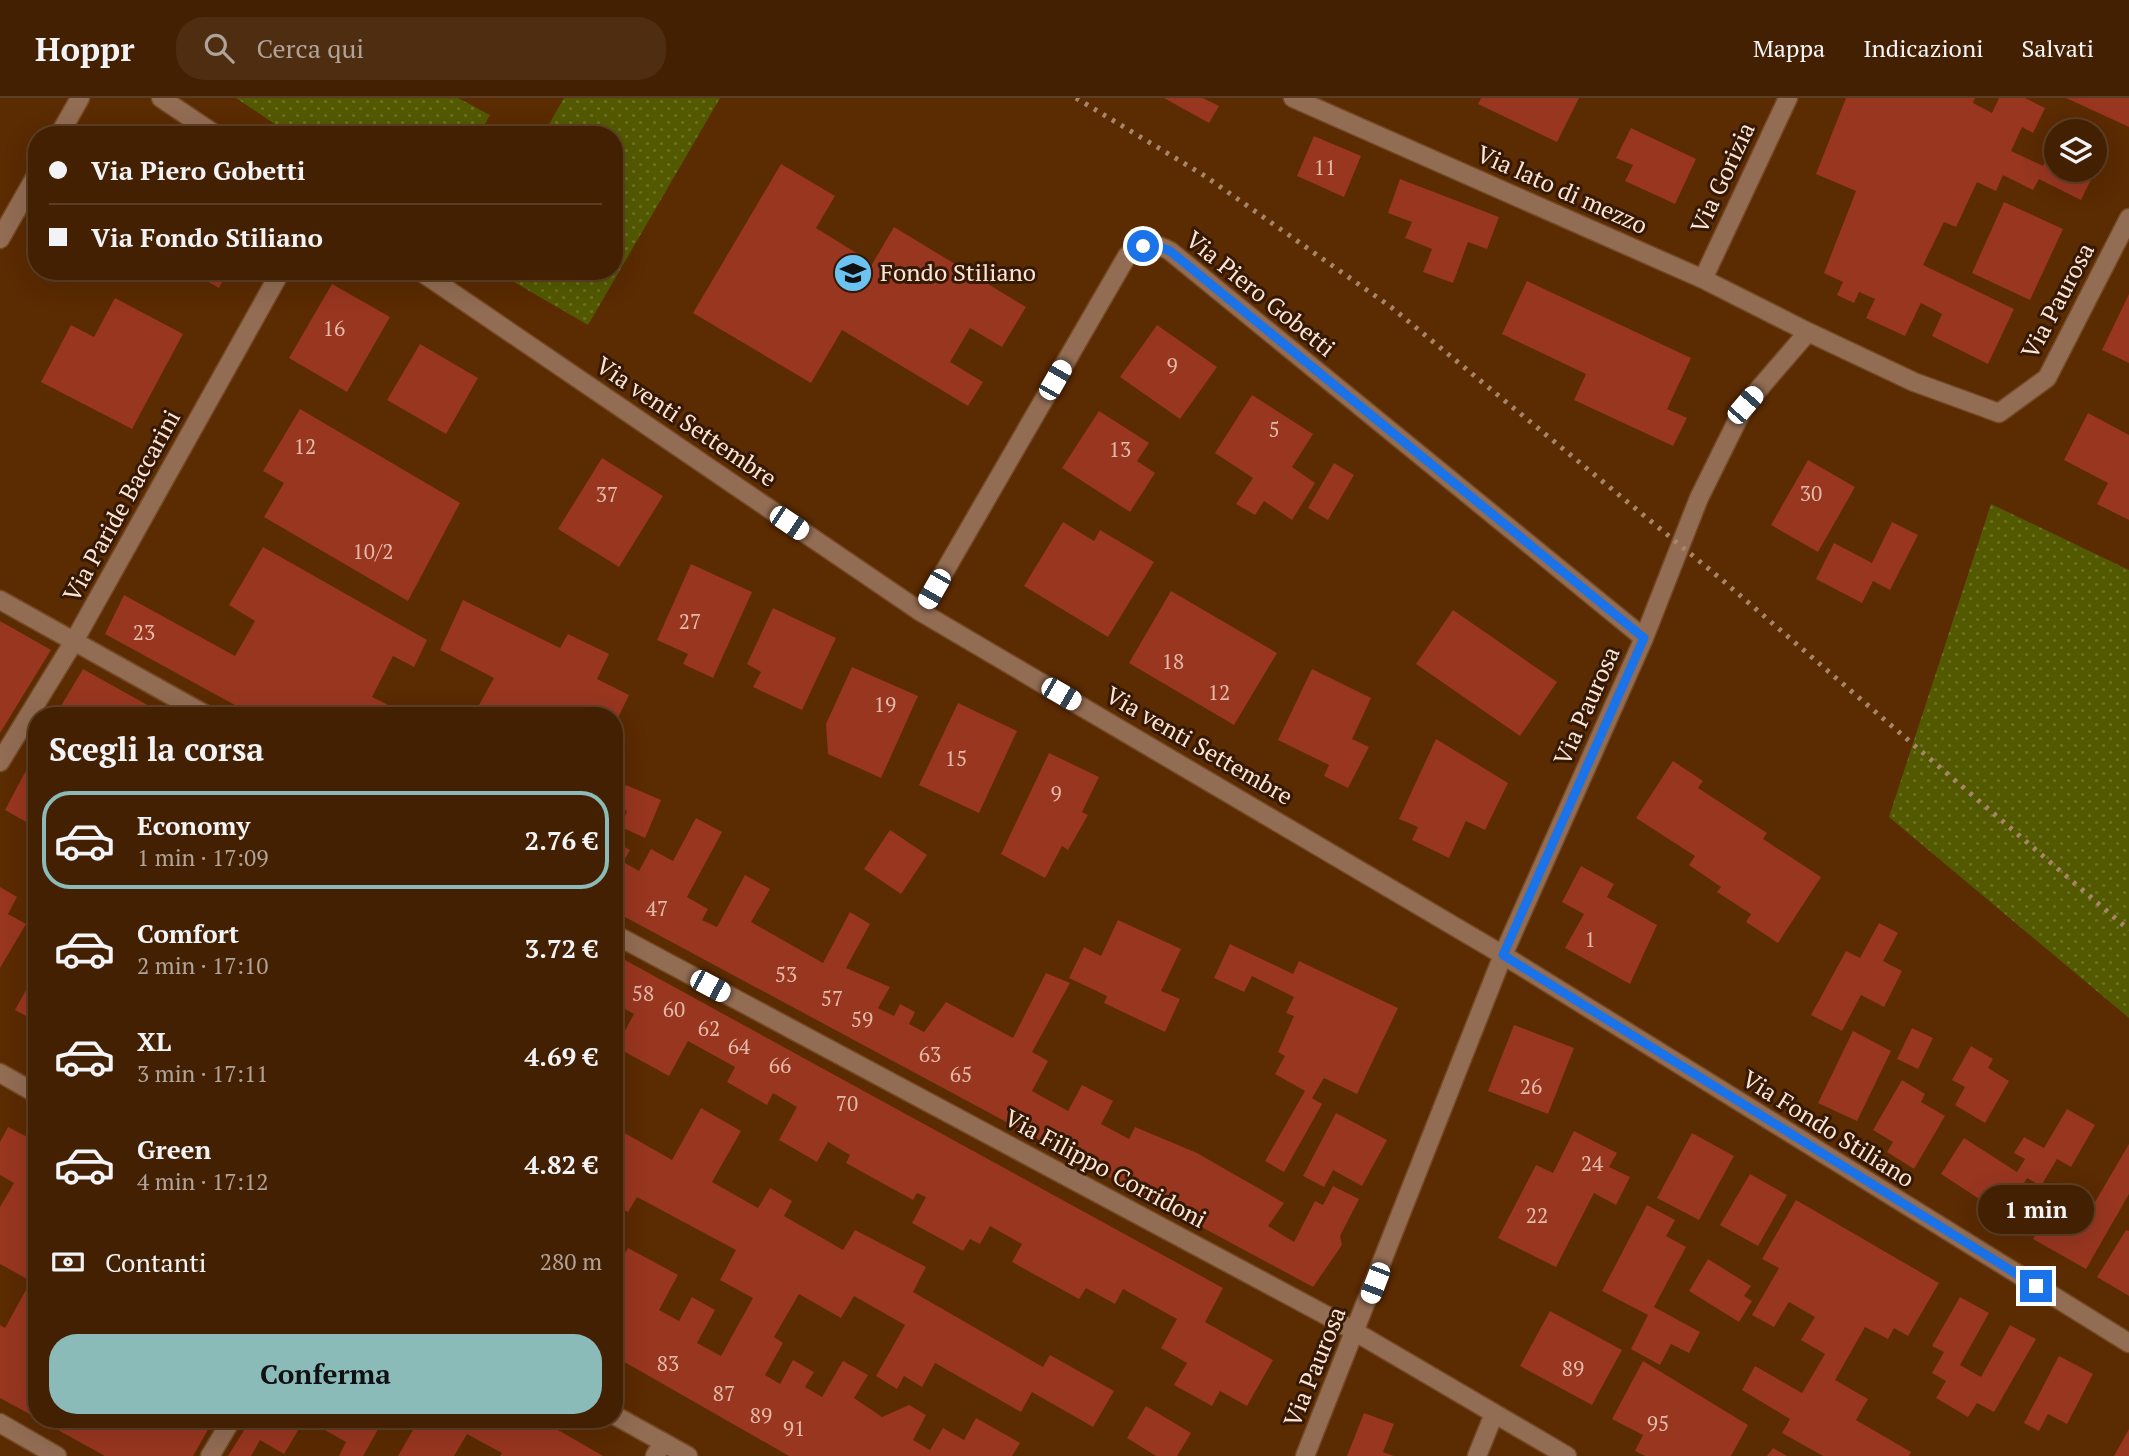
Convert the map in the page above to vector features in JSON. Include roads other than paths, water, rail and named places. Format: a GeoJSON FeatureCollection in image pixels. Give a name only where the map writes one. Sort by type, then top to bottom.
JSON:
{"type":"FeatureCollection","features":[{"type":"Feature","properties":{"kind":"street"},"geometry":{"type":"LineString","coordinates":[[64,126],[80,98]]}},
{"type":"Feature","properties":{"kind":"street"},"geometry":{"type":"LineString","coordinates":[[162,98],[203,126]]}},
{"type":"Feature","properties":{"kind":"street","name":"Via lato di mezzo"},"geometry":{"type":"LineString","coordinates":[[1293,98],[1703,279],[1808,332]]}},
{"type":"Feature","properties":{"kind":"street","name":"Via Gorizia"},"geometry":{"type":"LineString","coordinates":[[1703,279],[1788,98]]}},
{"type":"Feature","properties":{"kind":"street"},"geometry":{"type":"LineString","coordinates":[[0,239],[28,190]]}},
{"type":"Feature","properties":{"kind":"street","name":"Via Paurosa"},"geometry":{"type":"LineString","coordinates":[[1305,1456],[1503,955],[1644,638],[1699,498],[1745,405],[1808,332],[1914,382],[1999,413],[2047,378],[2127,227]]}},
{"type":"Feature","properties":{"kind":"street","name":"Via Piero Gobetti"},"geometry":{"type":"LineString","coordinates":[[921,612],[1127,256],[1134,249],[1152,244],[1170,251],[1644,638]]}},
{"type":"Feature","properties":{"kind":"street","name":"Via Paride Baccarini"},"geometry":{"type":"LineString","coordinates":[[34,707],[73,643],[276,280]]}},
{"type":"Feature","properties":{"kind":"street","name":"Via venti Settembre"},"geometry":{"type":"LineString","coordinates":[[432,280],[921,612],[1503,955]]}},
{"type":"Feature","properties":{"kind":"street"},"geometry":{"type":"LineString","coordinates":[[0,600],[191,707]]}},
{"type":"Feature","properties":{"kind":"street","name":"Via Paride Baccarini"},"geometry":{"type":"LineString","coordinates":[[0,762],[28,716]]}},
{"type":"Feature","properties":{"kind":"street","name":"Via Filippo Corridoni"},"geometry":{"type":"LineString","coordinates":[[623,939],[1356,1332],[1567,1456]]}},
{"type":"Feature","properties":{"kind":"street","name":"Via Fondo Stiliano"},"geometry":{"type":"LineString","coordinates":[[1503,955],[2129,1343]]}},
{"type":"Feature","properties":{"kind":"street"},"geometry":{"type":"LineString","coordinates":[[0,1073],[28,1089]]}},
{"type":"Feature","properties":{"kind":"street"},"geometry":{"type":"LineString","coordinates":[[1477,1456],[1494,1415]]}},
{"type":"Feature","properties":{"kind":"street"},"geometry":{"type":"LineString","coordinates":[[623,1422],[659,1449],[688,1456]]}},
{"type":"Feature","properties":{"kind":"street"},"geometry":{"type":"LineString","coordinates":[[0,1423],[57,1456]]}},
{"type":"Feature","properties":{"kind":"street"},"geometry":{"type":"LineString","coordinates":[[210,1456],[227,1428]]}},
{"type":"Feature","properties":{"kind":"railway"},"geometry":{"type":"LineString","coordinates":[[1076,98],[1205,176],[1391,307],[1721,579],[2129,930]]}},
{"type":"Feature","properties":{"kind":"place","name":"Fondo Stiliano"},"geometry":{"type":"Point","coordinates":[853,273]}}]}
